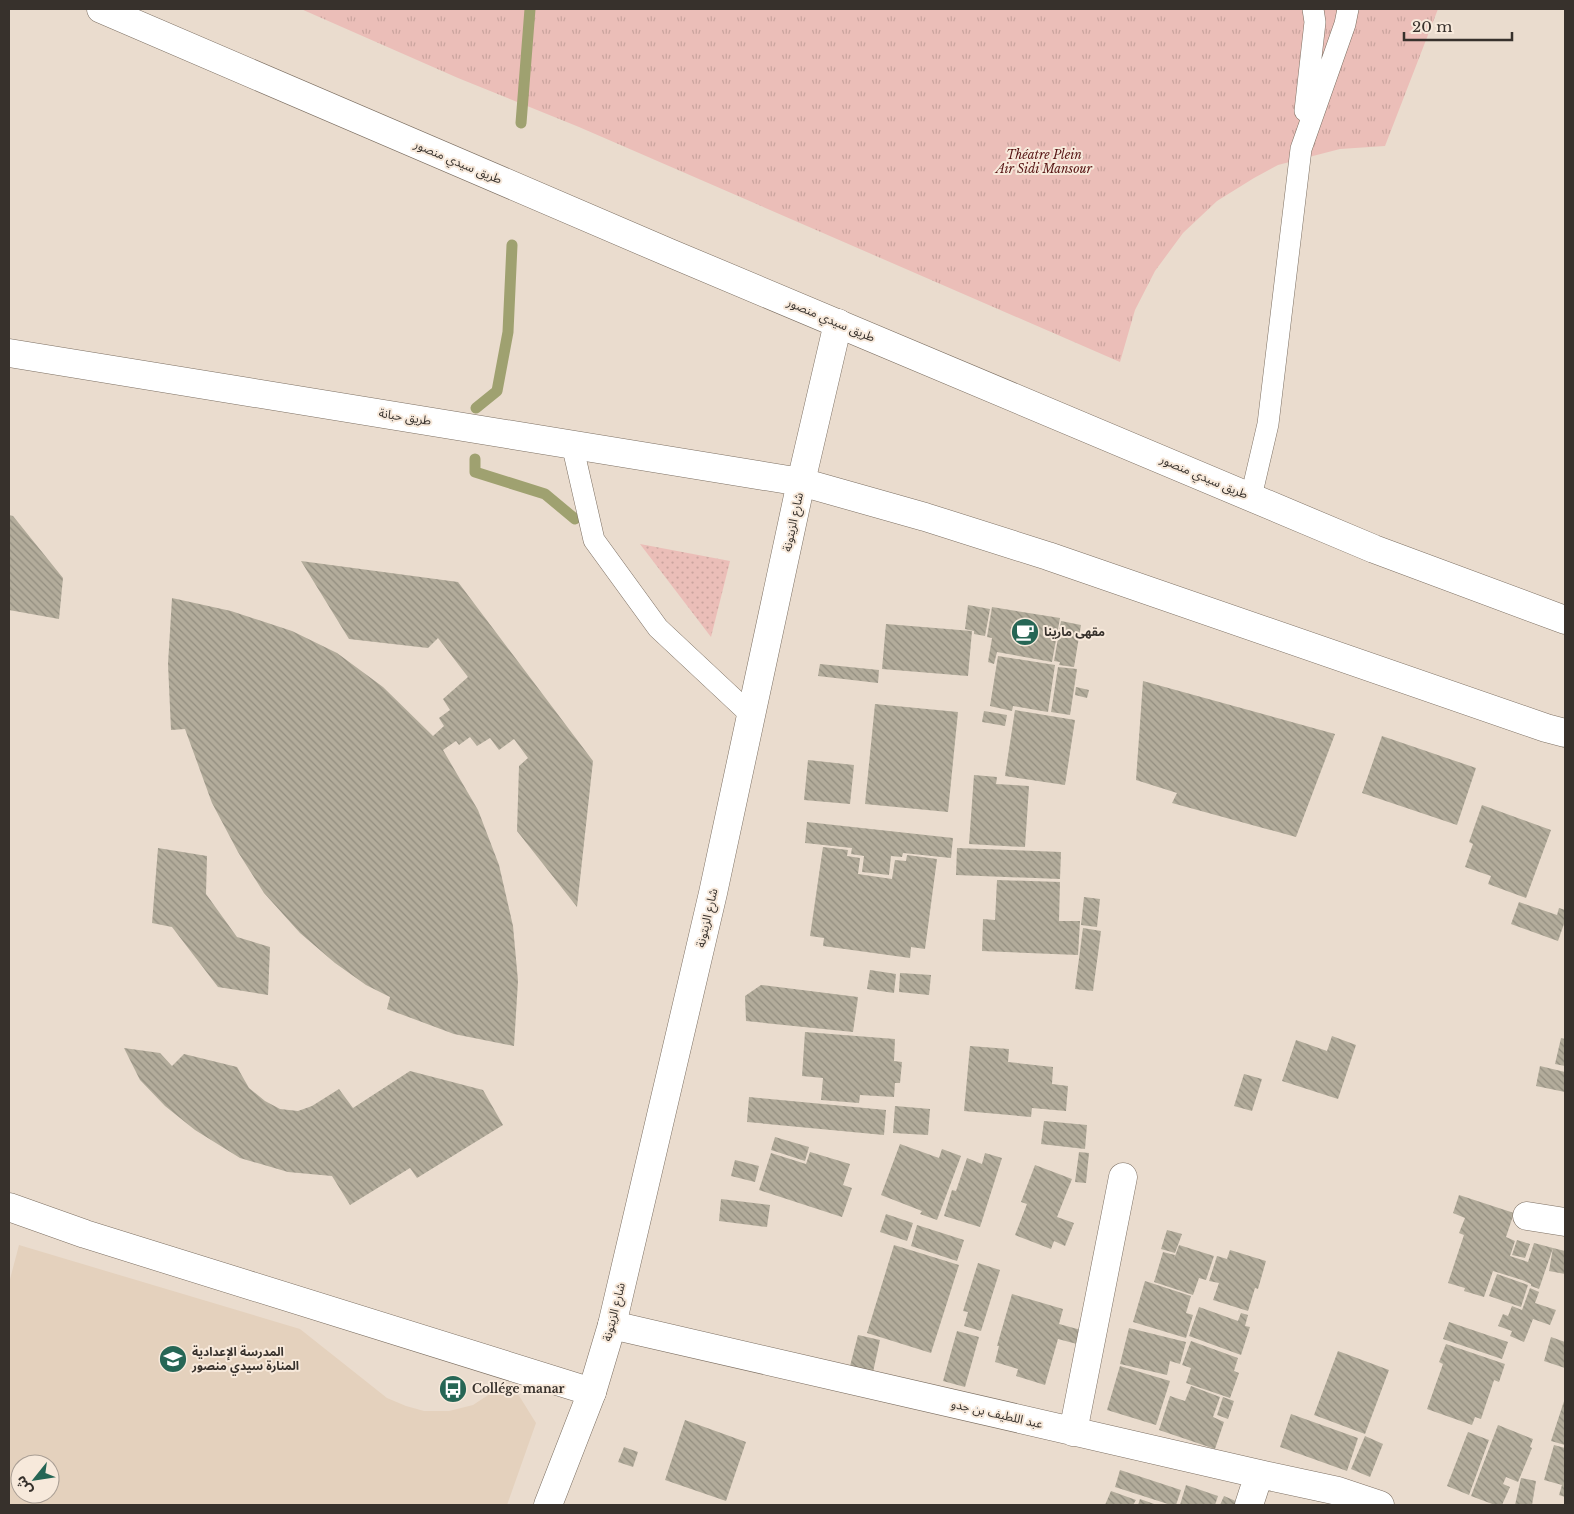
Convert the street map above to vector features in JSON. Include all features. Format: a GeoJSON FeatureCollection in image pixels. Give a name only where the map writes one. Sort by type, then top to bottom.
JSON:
{"type":"FeatureCollection","features":[{"type":"Feature","properties":{"kind":"street","name":"طريق سيدي منصور"},"geometry":{"type":"LineString","coordinates":[[101,9],[670,253],[1374,549],[1565,620]]}},
{"type":"Feature","properties":{"kind":"street","name":"شارع الزيتونة"},"geometry":{"type":"LineString","coordinates":[[548,1505],[592,1392],[612,1325],[712,893],[838,323]]}},
{"type":"Feature","properties":{"kind":"street","name":"طريق حبانة"},"geometry":{"type":"LineString","coordinates":[[9,353],[802,482],[925,517],[1048,556],[1565,733]]}},
{"type":"Feature","properties":{"kind":"street"},"geometry":{"type":"LineString","coordinates":[[1073,1432],[1123,1178]]}},
{"type":"Feature","properties":{"kind":"street"},"geometry":{"type":"LineString","coordinates":[[9,1207],[85,1234],[592,1392]]}},
{"type":"Feature","properties":{"kind":"street"},"geometry":{"type":"LineString","coordinates":[[1527,1216],[1565,1222]]}},
{"type":"Feature","properties":{"kind":"street","name":"عبد اللطيف بن جدو"},"geometry":{"type":"LineString","coordinates":[[612,1325],[1073,1432],[1338,1491],[1380,1505]]}},
{"type":"Feature","properties":{"kind":"street"},"geometry":{"type":"LineString","coordinates":[[1249,1505],[1259,1474]]}},
{"type":"Feature","properties":{"kind":"lane"},"geometry":{"type":"LineString","coordinates":[[1251,497],[1268,424],[1315,22],[1313,9]]}},
{"type":"Feature","properties":{"kind":"lane"},"geometry":{"type":"LineString","coordinates":[[1301,149],[1345,24],[1348,9]]}},
{"type":"Feature","properties":{"kind":"lane"},"geometry":{"type":"LineString","coordinates":[[572,444],[594,540],[658,628],[751,715]]}},
{"type":"Feature","properties":{"kind":"shaded area","name":"المدرسة الإعدادية المنارة سيدي منصور"},"geometry":{"type":"Polygon","coordinates":[[[19,1245],[300,1329],[387,1398],[406,1406],[424,1411],[449,1411],[473,1405],[499,1388],[518,1394],[536,1423],[507,1505],[9,1505],[9,1283],[19,1245]]]}},
{"type":"Feature","properties":{"kind":"green space","name":"Théatre Plein Air Sidi Mansour"},"geometry":{"type":"Polygon","coordinates":[[[301,9],[1438,9],[1385,146],[1340,149],[1278,165],[1217,201],[1183,233],[1155,271],[1135,310],[1120,362],[579,127],[458,78],[301,9]]]}},
{"type":"Feature","properties":{"kind":"green space"},"geometry":{"type":"Polygon","coordinates":[[[640,544],[730,561],[711,637],[640,544]]]}},
{"type":"Feature","properties":{"kind":"building"},"geometry":{"type":"Polygon","coordinates":[[[9,515],[13,516],[63,578],[59,619],[9,610],[9,515]]]}},
{"type":"Feature","properties":{"kind":"building"},"geometry":{"type":"Polygon","coordinates":[[[301,561],[458,582],[593,761],[577,907],[517,831],[519,766],[528,758],[514,739],[499,750],[490,738],[477,746],[470,737],[459,745],[456,741],[443,750],[478,810],[499,865],[513,926],[518,981],[514,1046],[454,1034],[387,1009],[390,997],[366,985],[335,963],[300,933],[264,893],[238,852],[212,803],[185,729],[171,730],[168,664],[172,598],[231,611],[292,631],[337,653],[383,687],[433,736],[444,726],[439,718],[450,710],[443,699],[468,677],[438,638],[428,648],[349,639],[301,561]]]}},
{"type":"Feature","properties":{"kind":"building"},"geometry":{"type":"Polygon","coordinates":[[[968,605],[990,609],[985,636],[974,634],[974,631],[965,629],[968,605]]]}},
{"type":"Feature","properties":{"kind":"building"},"geometry":{"type":"Polygon","coordinates":[[[992,607],[1060,618],[1052,662],[997,652],[994,664],[988,662],[992,638],[987,637],[992,607]]]}},
{"type":"Feature","properties":{"kind":"building"},"geometry":{"type":"Polygon","coordinates":[[[1061,621],[1081,625],[1074,667],[1059,665],[1060,662],[1054,661],[1061,621]]]}},
{"type":"Feature","properties":{"kind":"building"},"geometry":{"type":"Polygon","coordinates":[[[886,624],[972,631],[968,676],[882,669],[886,624]]]}},
{"type":"Feature","properties":{"kind":"building"},"geometry":{"type":"Polygon","coordinates":[[[998,656],[1055,665],[1048,712],[1013,706],[1012,711],[990,706],[998,656]]]}},
{"type":"Feature","properties":{"kind":"building"},"geometry":{"type":"Polygon","coordinates":[[[820,664],[879,670],[878,683],[818,676],[820,664]]]}},
{"type":"Feature","properties":{"kind":"building"},"geometry":{"type":"Polygon","coordinates":[[[1058,667],[1077,669],[1070,715],[1051,712],[1058,667]]]}},
{"type":"Feature","properties":{"kind":"building"},"geometry":{"type":"Polygon","coordinates":[[[1143,681],[1335,734],[1296,837],[1172,803],[1177,793],[1136,780],[1143,681]]]}},
{"type":"Feature","properties":{"kind":"building"},"geometry":{"type":"Polygon","coordinates":[[[1076,687],[1089,690],[1087,698],[1075,695],[1076,687]]]}},
{"type":"Feature","properties":{"kind":"building"},"geometry":{"type":"Polygon","coordinates":[[[875,704],[958,712],[948,812],[865,804],[875,704]]]}},
{"type":"Feature","properties":{"kind":"building"},"geometry":{"type":"Polygon","coordinates":[[[1015,710],[1075,720],[1065,785],[1005,776],[1015,710]]]}},
{"type":"Feature","properties":{"kind":"building"},"geometry":{"type":"Polygon","coordinates":[[[984,711],[1007,715],[1005,726],[982,722],[984,711]]]}},
{"type":"Feature","properties":{"kind":"building"},"geometry":{"type":"Polygon","coordinates":[[[1382,736],[1476,768],[1457,825],[1362,793],[1382,736]]]}},
{"type":"Feature","properties":{"kind":"building"},"geometry":{"type":"Polygon","coordinates":[[[808,760],[854,765],[850,804],[804,800],[808,760]]]}},
{"type":"Feature","properties":{"kind":"building"},"geometry":{"type":"Polygon","coordinates":[[[974,775],[997,777],[996,784],[1029,786],[1025,847],[969,844],[974,775]]]}},
{"type":"Feature","properties":{"kind":"building"},"geometry":{"type":"Polygon","coordinates":[[[1482,805],[1551,830],[1526,898],[1488,884],[1491,876],[1465,867],[1473,844],[1469,842],[1482,805]]]}},
{"type":"Feature","properties":{"kind":"building"},"geometry":{"type":"Polygon","coordinates":[[[807,822],[953,838],[951,858],[903,853],[902,857],[891,856],[889,875],[862,872],[864,856],[851,854],[852,848],[805,843],[807,822]]]}},
{"type":"Feature","properties":{"kind":"building"},"geometry":{"type":"Polygon","coordinates":[[[823,847],[848,850],[847,856],[860,858],[858,874],[892,879],[895,860],[906,861],[907,855],[937,859],[925,949],[911,947],[910,958],[823,946],[824,938],[810,936],[823,847]]]}},
{"type":"Feature","properties":{"kind":"building"},"geometry":{"type":"Polygon","coordinates":[[[158,848],[207,856],[206,894],[237,937],[270,947],[268,995],[218,987],[172,927],[152,923],[158,848]]]}},
{"type":"Feature","properties":{"kind":"building"},"geometry":{"type":"Polygon","coordinates":[[[957,848],[1061,852],[1060,879],[956,875],[957,848]]]}},
{"type":"Feature","properties":{"kind":"building"},"geometry":{"type":"Polygon","coordinates":[[[997,880],[1060,882],[1059,921],[1080,921],[1078,955],[982,951],[983,919],[995,920],[997,880]]]}},
{"type":"Feature","properties":{"kind":"building"},"geometry":{"type":"Polygon","coordinates":[[[1084,897],[1100,899],[1097,927],[1081,925],[1084,897]]]}},
{"type":"Feature","properties":{"kind":"building"},"geometry":{"type":"Polygon","coordinates":[[[1519,902],[1557,915],[1559,908],[1565,910],[1565,921],[1558,941],[1511,924],[1519,902]]]}},
{"type":"Feature","properties":{"kind":"building"},"geometry":{"type":"Polygon","coordinates":[[[1083,928],[1101,931],[1093,991],[1075,989],[1083,928]]]}},
{"type":"Feature","properties":{"kind":"building"},"geometry":{"type":"Polygon","coordinates":[[[870,970],[896,974],[894,993],[867,989],[870,970]]]}},
{"type":"Feature","properties":{"kind":"building"},"geometry":{"type":"Polygon","coordinates":[[[900,973],[931,975],[929,995],[899,992],[900,973]]]}},
{"type":"Feature","properties":{"kind":"building"},"geometry":{"type":"Polygon","coordinates":[[[761,985],[858,997],[853,1032],[746,1021],[745,996],[761,985]]]}},
{"type":"Feature","properties":{"kind":"building"},"geometry":{"type":"Polygon","coordinates":[[[805,1032],[895,1039],[894,1061],[902,1062],[900,1083],[895,1083],[894,1097],[860,1095],[859,1103],[821,1100],[823,1078],[802,1076],[805,1032]]]}},
{"type":"Feature","properties":{"kind":"building"},"geometry":{"type":"Polygon","coordinates":[[[1332,1036],[1356,1045],[1338,1099],[1282,1081],[1296,1040],[1327,1051],[1332,1036]]]}},
{"type":"Feature","properties":{"kind":"building"},"geometry":{"type":"Polygon","coordinates":[[[1561,1038],[1565,1039],[1565,1066],[1555,1064],[1561,1038]]]}},
{"type":"Feature","properties":{"kind":"building"},"geometry":{"type":"Polygon","coordinates":[[[970,1046],[1009,1049],[1008,1062],[1053,1067],[1052,1084],[1068,1086],[1066,1111],[1032,1108],[1031,1117],[964,1111],[970,1046]]]}},
{"type":"Feature","properties":{"kind":"building"},"geometry":{"type":"Polygon","coordinates":[[[124,1048],[160,1053],[172,1066],[184,1054],[237,1067],[249,1088],[265,1101],[280,1109],[298,1111],[312,1106],[339,1089],[353,1108],[410,1071],[483,1090],[503,1125],[417,1178],[410,1168],[350,1205],[332,1176],[288,1172],[240,1158],[195,1130],[165,1106],[140,1080],[124,1048]]]}},
{"type":"Feature","properties":{"kind":"building"},"geometry":{"type":"Polygon","coordinates":[[[1540,1066],[1565,1072],[1565,1092],[1536,1086],[1540,1066]]]}},
{"type":"Feature","properties":{"kind":"building"},"geometry":{"type":"Polygon","coordinates":[[[1244,1074],[1262,1079],[1252,1111],[1234,1106],[1244,1074]]]}},
{"type":"Feature","properties":{"kind":"building"},"geometry":{"type":"Polygon","coordinates":[[[749,1097],[886,1110],[884,1135],[747,1122],[749,1097]]]}},
{"type":"Feature","properties":{"kind":"building"},"geometry":{"type":"Polygon","coordinates":[[[895,1106],[930,1109],[928,1135],[893,1133],[895,1106]]]}},
{"type":"Feature","properties":{"kind":"building"},"geometry":{"type":"Polygon","coordinates":[[[1044,1121],[1087,1125],[1085,1149],[1041,1144],[1044,1121]]]}},
{"type":"Feature","properties":{"kind":"building"},"geometry":{"type":"Polygon","coordinates":[[[775,1137],[809,1147],[805,1161],[771,1150],[775,1137]]]}},
{"type":"Feature","properties":{"kind":"building"},"geometry":{"type":"Polygon","coordinates":[[[900,1144],[939,1158],[942,1149],[961,1156],[937,1220],[920,1214],[922,1211],[881,1195],[900,1144]]]}},
{"type":"Feature","properties":{"kind":"building"},"geometry":{"type":"Polygon","coordinates":[[[810,1152],[850,1164],[843,1185],[852,1188],[842,1217],[759,1190],[771,1153],[806,1164],[810,1152]]]}},
{"type":"Feature","properties":{"kind":"building"},"geometry":{"type":"Polygon","coordinates":[[[1079,1152],[1089,1153],[1086,1183],[1075,1182],[1079,1152]]]}},
{"type":"Feature","properties":{"kind":"building"},"geometry":{"type":"Polygon","coordinates":[[[985,1153],[1002,1158],[980,1227],[944,1216],[952,1190],[956,1191],[967,1158],[982,1164],[985,1153]]]}},
{"type":"Feature","properties":{"kind":"building"},"geometry":{"type":"Polygon","coordinates":[[[735,1160],[759,1166],[755,1182],[731,1176],[735,1160]]]}},
{"type":"Feature","properties":{"kind":"building"},"geometry":{"type":"Polygon","coordinates":[[[1035,1165],[1072,1179],[1057,1217],[1074,1223],[1065,1246],[1054,1241],[1051,1249],[1015,1235],[1027,1204],[1021,1202],[1035,1165]]]}},
{"type":"Feature","properties":{"kind":"building"},"geometry":{"type":"Polygon","coordinates":[[[1459,1195],[1514,1213],[1506,1237],[1515,1241],[1510,1256],[1528,1262],[1534,1243],[1553,1248],[1539,1289],[1522,1280],[1493,1271],[1484,1297],[1464,1291],[1465,1288],[1448,1283],[1464,1235],[1459,1233],[1465,1218],[1453,1213],[1459,1195]]]}},
{"type":"Feature","properties":{"kind":"building"},"geometry":{"type":"Polygon","coordinates":[[[721,1199],[770,1205],[767,1227],[719,1221],[721,1199]]]}},
{"type":"Feature","properties":{"kind":"building"},"geometry":{"type":"Polygon","coordinates":[[[886,1214],[913,1223],[907,1241],[880,1232],[886,1214]]]}},
{"type":"Feature","properties":{"kind":"building"},"geometry":{"type":"Polygon","coordinates":[[[917,1225],[964,1240],[957,1261],[911,1246],[917,1225]]]}},
{"type":"Feature","properties":{"kind":"building"},"geometry":{"type":"Polygon","coordinates":[[[1167,1230],[1182,1234],[1175,1253],[1161,1249],[1167,1230]]]}},
{"type":"Feature","properties":{"kind":"building"},"geometry":{"type":"Polygon","coordinates":[[[1517,1240],[1530,1244],[1525,1258],[1512,1255],[1517,1240]]]}},
{"type":"Feature","properties":{"kind":"building"},"geometry":{"type":"Polygon","coordinates":[[[894,1245],[959,1265],[931,1353],[867,1333],[894,1245]]]}},
{"type":"Feature","properties":{"kind":"building"},"geometry":{"type":"Polygon","coordinates":[[[1179,1245],[1214,1256],[1206,1280],[1199,1278],[1193,1295],[1154,1282],[1163,1252],[1175,1255],[1174,1259],[1179,1245]]]}},
{"type":"Feature","properties":{"kind":"building"},"geometry":{"type":"Polygon","coordinates":[[[1553,1248],[1565,1251],[1565,1274],[1549,1271],[1553,1248]]]}},
{"type":"Feature","properties":{"kind":"building"},"geometry":{"type":"Polygon","coordinates":[[[1230,1250],[1266,1261],[1258,1289],[1255,1288],[1248,1311],[1213,1300],[1219,1283],[1209,1281],[1217,1256],[1227,1259],[1230,1250]]]}},
{"type":"Feature","properties":{"kind":"building"},"geometry":{"type":"Polygon","coordinates":[[[978,1263],[1000,1270],[981,1331],[964,1326],[968,1312],[963,1311],[978,1263]]]}},
{"type":"Feature","properties":{"kind":"building"},"geometry":{"type":"Polygon","coordinates":[[[1497,1274],[1528,1285],[1521,1307],[1489,1296],[1497,1274]]]}},
{"type":"Feature","properties":{"kind":"building"},"geometry":{"type":"Polygon","coordinates":[[[1145,1281],[1191,1296],[1186,1313],[1193,1315],[1186,1338],[1133,1322],[1145,1281]]]}},
{"type":"Feature","properties":{"kind":"building"},"geometry":{"type":"Polygon","coordinates":[[[1530,1288],[1539,1292],[1535,1303],[1556,1310],[1550,1325],[1533,1319],[1524,1342],[1510,1336],[1512,1331],[1498,1326],[1503,1314],[1508,1316],[1512,1306],[1522,1310],[1530,1288]]]}},
{"type":"Feature","properties":{"kind":"building"},"geometry":{"type":"Polygon","coordinates":[[[1012,1294],[1063,1309],[1059,1324],[1081,1330],[1077,1344],[1058,1339],[1045,1385],[1016,1376],[1018,1369],[995,1362],[999,1346],[997,1346],[1012,1294]]]}},
{"type":"Feature","properties":{"kind":"building"},"geometry":{"type":"Polygon","coordinates":[[[1199,1307],[1238,1321],[1241,1313],[1248,1315],[1245,1326],[1250,1327],[1241,1355],[1189,1336],[1199,1307]]]}},
{"type":"Feature","properties":{"kind":"building"},"geometry":{"type":"Polygon","coordinates":[[[1449,1322],[1508,1342],[1502,1359],[1443,1339],[1449,1322]]]}},
{"type":"Feature","properties":{"kind":"building"},"geometry":{"type":"Polygon","coordinates":[[[1129,1328],[1186,1342],[1180,1364],[1170,1361],[1167,1375],[1120,1364],[1129,1328]]]}},
{"type":"Feature","properties":{"kind":"building"},"geometry":{"type":"Polygon","coordinates":[[[957,1331],[979,1337],[965,1387],[943,1381],[957,1331]]]}},
{"type":"Feature","properties":{"kind":"building"},"geometry":{"type":"Polygon","coordinates":[[[858,1335],[880,1340],[873,1372],[850,1366],[858,1335]]]}},
{"type":"Feature","properties":{"kind":"building"},"geometry":{"type":"Polygon","coordinates":[[[1551,1337],[1565,1342],[1565,1368],[1544,1361],[1551,1337]]]}},
{"type":"Feature","properties":{"kind":"building"},"geometry":{"type":"Polygon","coordinates":[[[1191,1341],[1238,1358],[1234,1371],[1239,1373],[1230,1398],[1186,1383],[1191,1368],[1182,1365],[1191,1341]]]}},
{"type":"Feature","properties":{"kind":"building"},"geometry":{"type":"Polygon","coordinates":[[[1446,1344],[1505,1364],[1499,1382],[1494,1380],[1481,1419],[1475,1417],[1472,1425],[1427,1409],[1443,1364],[1439,1362],[1446,1344]]]}},
{"type":"Feature","properties":{"kind":"building"},"geometry":{"type":"Polygon","coordinates":[[[1338,1351],[1389,1370],[1365,1434],[1314,1415],[1338,1351]]]}},
{"type":"Feature","properties":{"kind":"building"},"geometry":{"type":"Polygon","coordinates":[[[1120,1366],[1170,1381],[1156,1425],[1107,1410],[1120,1366]]]}},
{"type":"Feature","properties":{"kind":"building"},"geometry":{"type":"Polygon","coordinates":[[[1191,1386],[1220,1397],[1213,1417],[1224,1422],[1215,1449],[1159,1430],[1170,1396],[1185,1401],[1191,1386]]]}},
{"type":"Feature","properties":{"kind":"building"},"geometry":{"type":"Polygon","coordinates":[[[1223,1397],[1234,1401],[1228,1419],[1217,1415],[1223,1397]]]}},
{"type":"Feature","properties":{"kind":"building"},"geometry":{"type":"Polygon","coordinates":[[[1565,1398],[1565,1445],[1551,1441],[1565,1398]]]}},
{"type":"Feature","properties":{"kind":"building"},"geometry":{"type":"Polygon","coordinates":[[[1291,1414],[1358,1438],[1347,1471],[1280,1447],[1291,1414]]]}},
{"type":"Feature","properties":{"kind":"building"},"geometry":{"type":"Polygon","coordinates":[[[685,1420],[746,1442],[726,1501],[665,1480],[685,1420]]]}},
{"type":"Feature","properties":{"kind":"building"},"geometry":{"type":"Polygon","coordinates":[[[1498,1425],[1533,1439],[1530,1447],[1532,1448],[1518,1482],[1506,1477],[1503,1484],[1510,1487],[1502,1505],[1495,1505],[1471,1496],[1498,1425]]]}},
{"type":"Feature","properties":{"kind":"building"},"geometry":{"type":"Polygon","coordinates":[[[1468,1432],[1489,1440],[1469,1495],[1447,1486],[1468,1432]]]}},
{"type":"Feature","properties":{"kind":"building"},"geometry":{"type":"Polygon","coordinates":[[[1365,1436],[1383,1444],[1370,1477],[1351,1469],[1365,1436]]]}},
{"type":"Feature","properties":{"kind":"building"},"geometry":{"type":"Polygon","coordinates":[[[1554,1445],[1565,1448],[1565,1497],[1559,1495],[1562,1485],[1544,1480],[1554,1445]]]}},
{"type":"Feature","properties":{"kind":"building"},"geometry":{"type":"Polygon","coordinates":[[[624,1447],[638,1452],[633,1467],[618,1462],[624,1447]]]}},
{"type":"Feature","properties":{"kind":"building"},"geometry":{"type":"Polygon","coordinates":[[[1120,1470],[1181,1490],[1176,1505],[1115,1487],[1120,1470]]]}},
{"type":"Feature","properties":{"kind":"building"},"geometry":{"type":"Polygon","coordinates":[[[1521,1478],[1536,1481],[1532,1505],[1515,1505],[1521,1478]]]}},
{"type":"Feature","properties":{"kind":"building"},"geometry":{"type":"Polygon","coordinates":[[[1186,1485],[1218,1496],[1215,1505],[1180,1505],[1186,1485]]]}},
{"type":"Feature","properties":{"kind":"building"},"geometry":{"type":"Polygon","coordinates":[[[1111,1491],[1136,1500],[1133,1505],[1105,1505],[1111,1491]]]}},
{"type":"Feature","properties":{"kind":"building"},"geometry":{"type":"Polygon","coordinates":[[[1224,1496],[1238,1502],[1237,1505],[1220,1505],[1224,1496]]]}},
{"type":"Feature","properties":{"kind":"building"},"geometry":{"type":"Polygon","coordinates":[[[1140,1499],[1157,1505],[1138,1505],[1140,1499]]]}},
{"type":"Feature","properties":{"kind":"waterway"},"geometry":{"type":"LineString","coordinates":[[521,123],[530,9]]}},
{"type":"Feature","properties":{"kind":"waterway"},"geometry":{"type":"LineString","coordinates":[[476,408],[497,391],[508,332],[512,245]]}},
{"type":"Feature","properties":{"kind":"waterway"},"geometry":{"type":"LineString","coordinates":[[475,459],[475,472],[545,494],[575,519]]}},
{"type":"Feature","properties":{"kind":"place","name":"مقهى مارينا"},"geometry":{"type":"Point","coordinates":[1025,632]}},
{"type":"Feature","properties":{"kind":"place","name":"المدرسة الإعدادية المنارة سيدي منصور"},"geometry":{"type":"Point","coordinates":[173,1359]}},
{"type":"Feature","properties":{"kind":"place","name":"Collége manar"},"geometry":{"type":"Point","coordinates":[453,1389]}}]}
